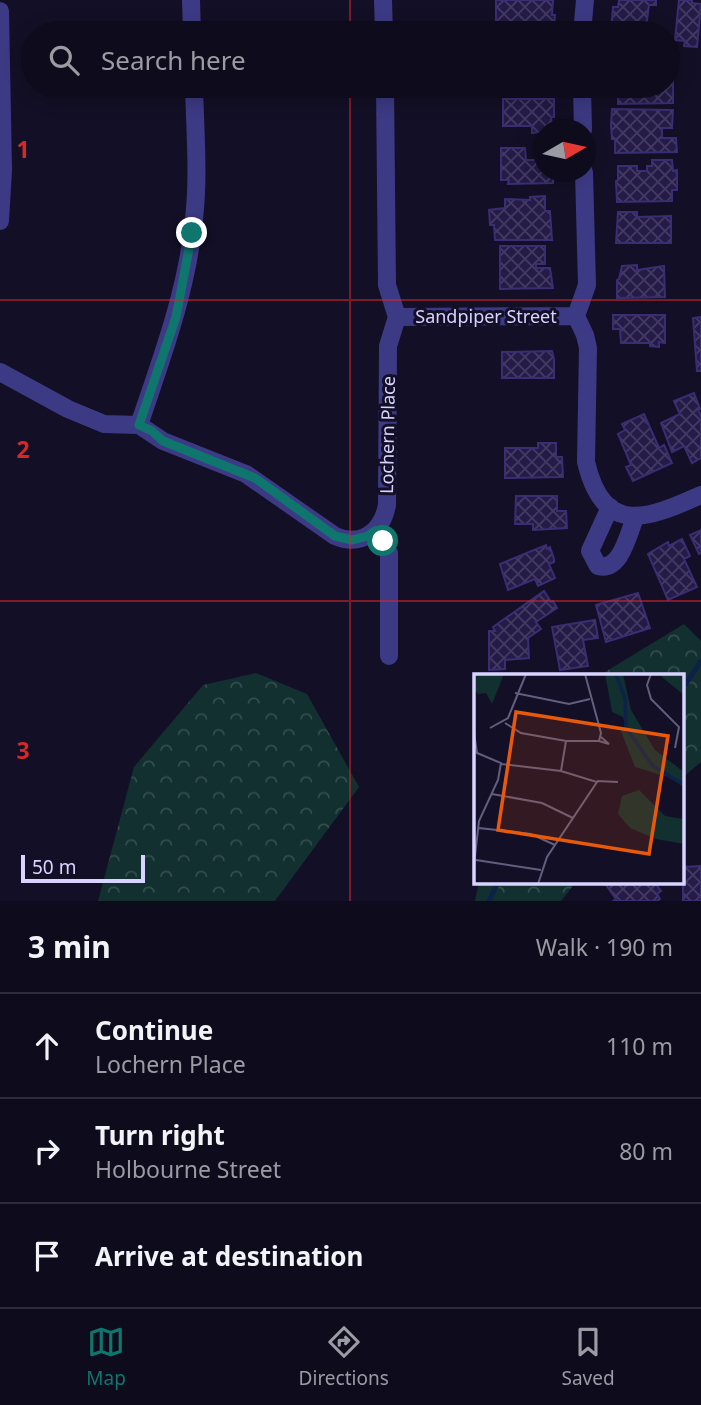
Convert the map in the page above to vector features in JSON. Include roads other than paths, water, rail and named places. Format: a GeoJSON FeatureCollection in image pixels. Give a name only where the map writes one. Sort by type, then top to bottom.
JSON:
{"type":"FeatureCollection","features":[{"type":"Feature","properties":{"kind":"street"},"geometry":{"type":"LineString","coordinates":[[191,0],[192,21]]}},
{"type":"Feature","properties":{"kind":"street"},"geometry":{"type":"LineString","coordinates":[[383,0],[384,21]]}},
{"type":"Feature","properties":{"kind":"street"},"geometry":{"type":"LineString","coordinates":[[583,21],[585,0]]}},
{"type":"Feature","properties":{"kind":"street"},"geometry":{"type":"LineString","coordinates":[[0,11],[3,170],[0,221]]}},
{"type":"Feature","properties":{"kind":"street"},"geometry":{"type":"LineString","coordinates":[[139,425],[176,317],[190,250],[196,196],[194,98]]}},
{"type":"Feature","properties":{"kind":"street"},"geometry":{"type":"LineString","coordinates":[[385,98],[387,285],[397,317]]}},
{"type":"Feature","properties":{"kind":"street"},"geometry":{"type":"LineString","coordinates":[[582,98],[583,119]]}},
{"type":"Feature","properties":{"kind":"street"},"geometry":{"type":"LineString","coordinates":[[584,182],[587,285],[576,316],[588,348],[586,462],[597,492],[610,507],[635,518],[659,514],[701,495]]}},
{"type":"Feature","properties":{"kind":"street","name":"Sandpiper Street"},"geometry":{"type":"LineString","coordinates":[[397,317],[576,316]]}},
{"type":"Feature","properties":{"kind":"street","name":"Lochern Place"},"geometry":{"type":"LineString","coordinates":[[375,531],[385,516],[387,505],[388,346],[397,317]]}},
{"type":"Feature","properties":{"kind":"street"},"geometry":{"type":"LineString","coordinates":[[0,372],[47,399],[104,424],[139,425],[152,431],[163,441],[255,478],[335,536],[352,540],[368,536],[375,531],[389,554],[389,656]]}},
{"type":"Feature","properties":{"kind":"street"},"geometry":{"type":"LineString","coordinates":[[610,507],[592,546],[591,556],[598,566],[604,568],[615,562],[635,518]]}},
{"type":"Feature","properties":{"kind":"waterway"},"geometry":{"type":"LineString","coordinates":[[684,687],[701,661]]}},
{"type":"Feature","properties":{"kind":"waterway"},"geometry":{"type":"LineString","coordinates":[[489,901],[497,884]]}}]}
